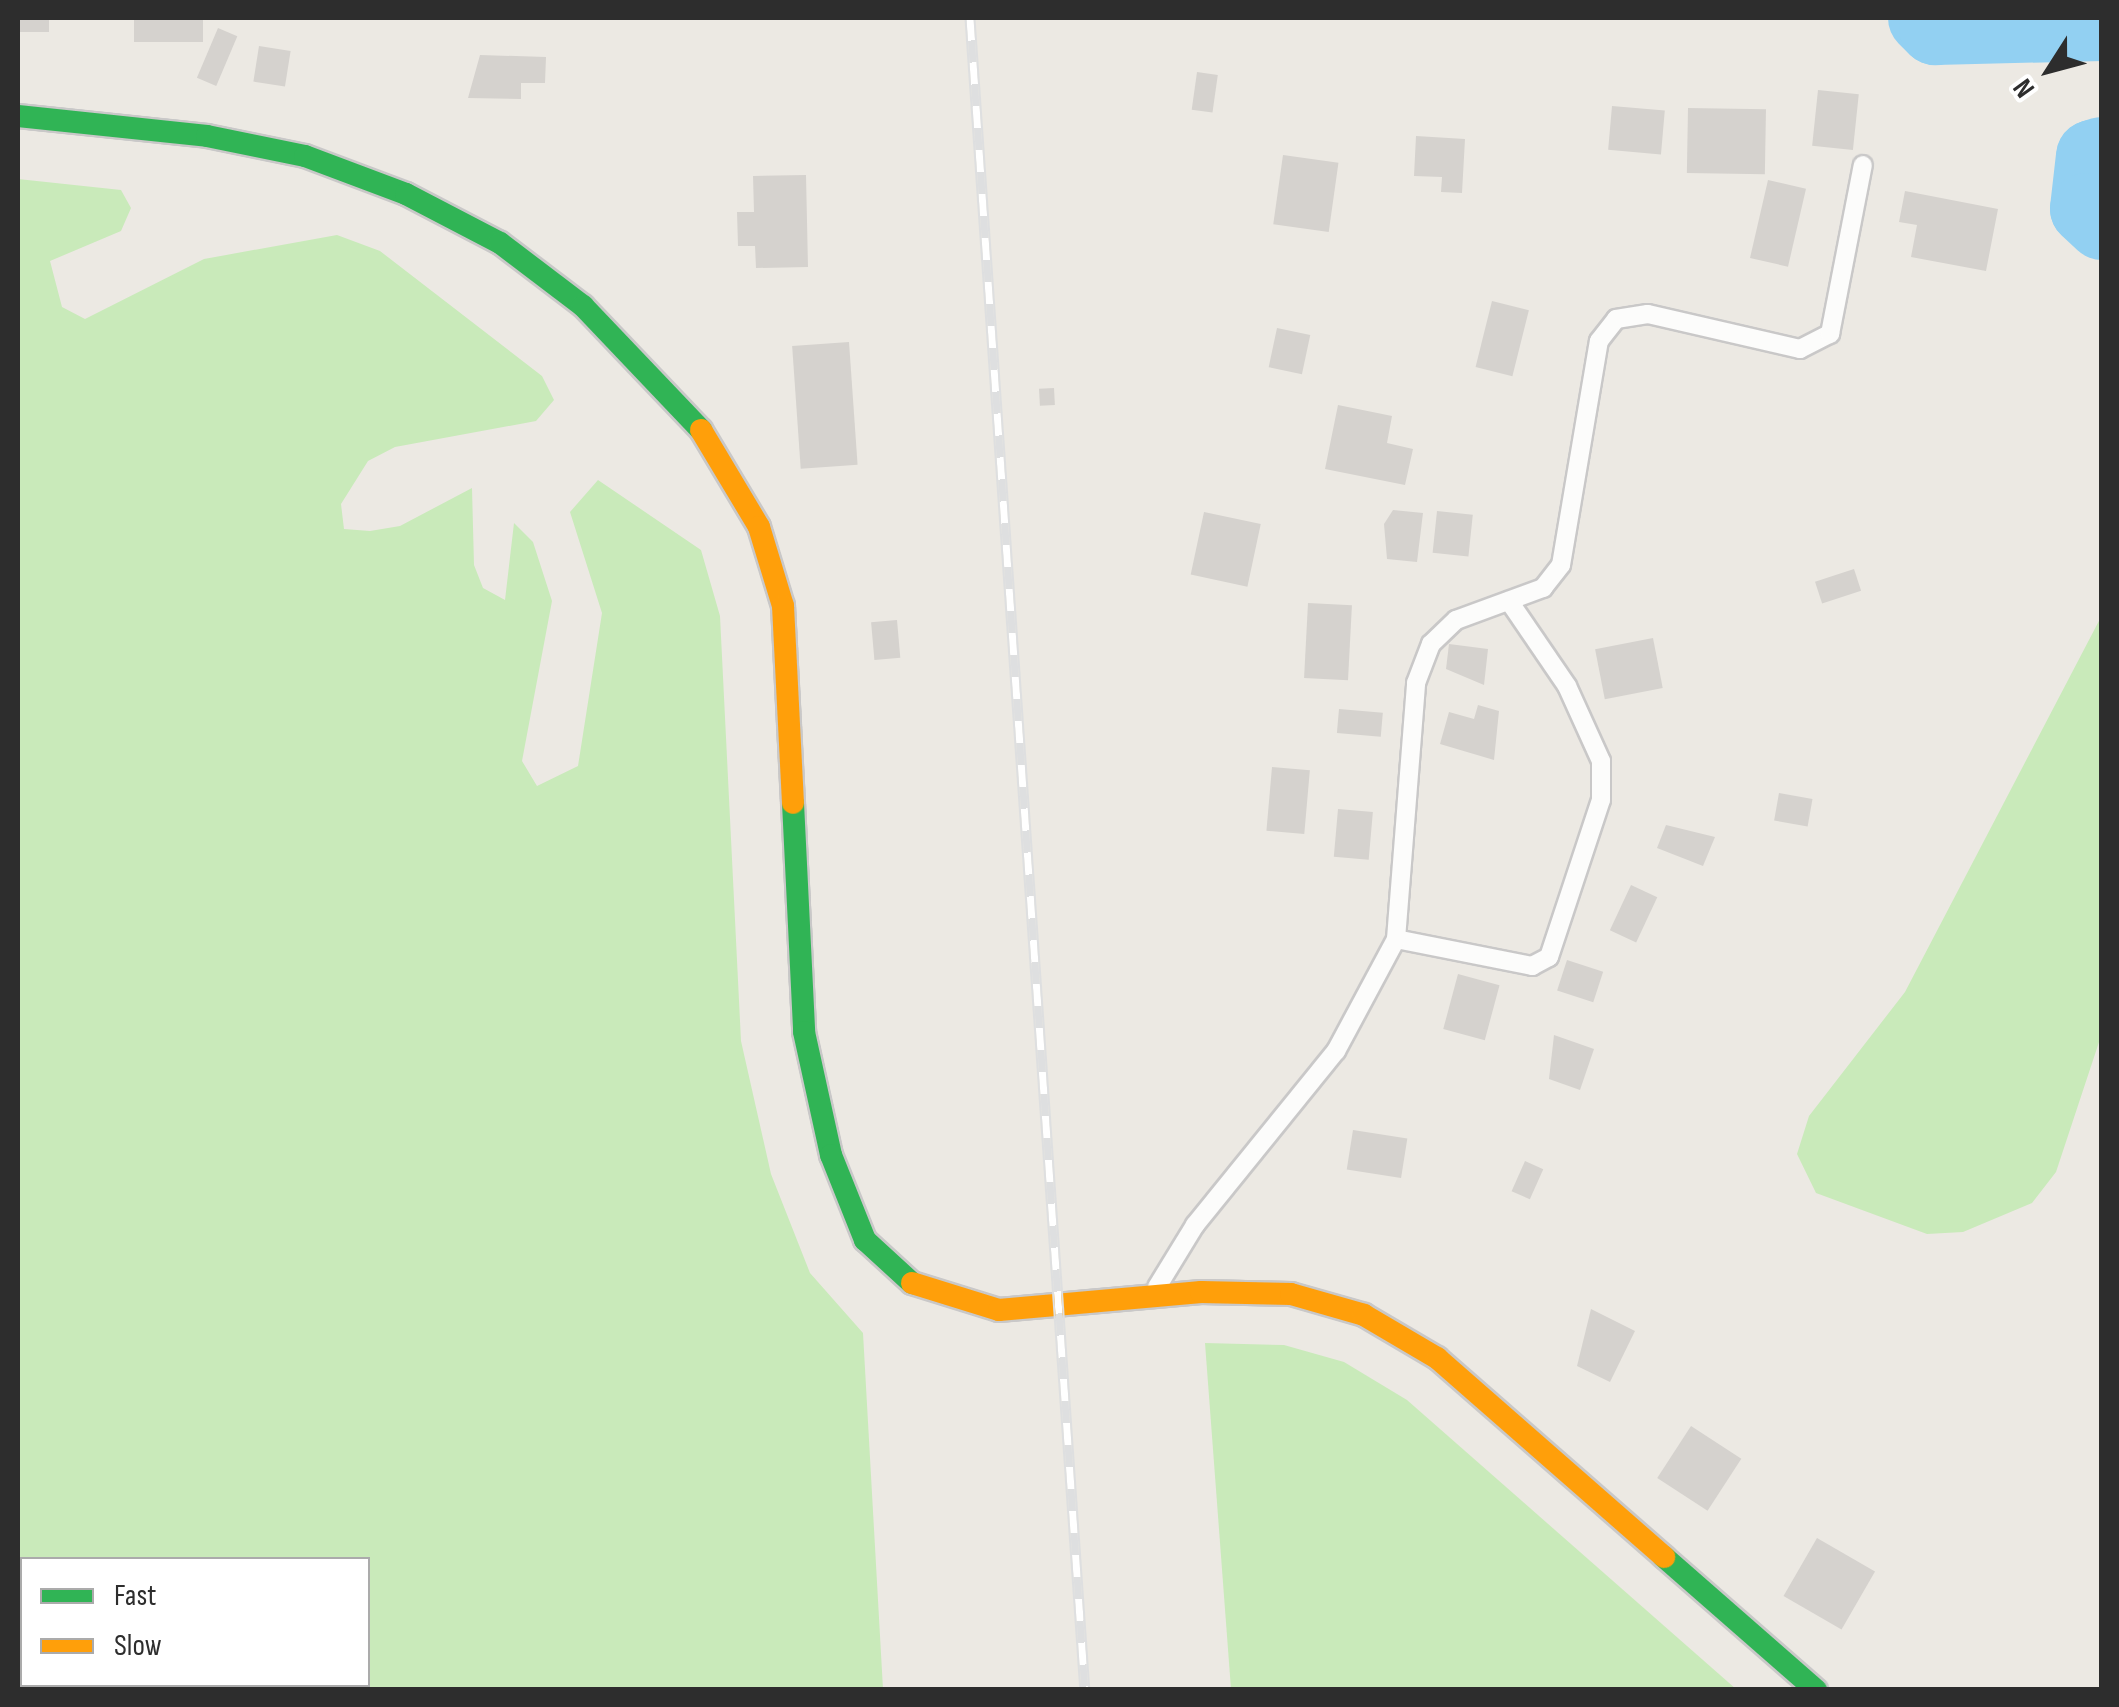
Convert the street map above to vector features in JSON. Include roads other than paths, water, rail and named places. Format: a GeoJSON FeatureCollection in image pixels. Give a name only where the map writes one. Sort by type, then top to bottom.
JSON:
{"type":"FeatureCollection","features":[{"type":"Feature","properties":{"kind":"street"},"geometry":{"type":"LineString","coordinates":[[18,116],[256,146],[406,194],[500,243],[583,306],[713,442],[759,526],[783,606],[804,1032],[831,1155],[865,1240],[897,1278],[999,1310],[1148,1303],[1200,1292],[1291,1294],[1364,1316],[1436,1358],[1816,1690]]}},
{"type":"Feature","properties":{"kind":"lane"},"geometry":{"type":"LineString","coordinates":[[1148,1303],[1195,1224],[1336,1051],[1396,939],[1416,683],[1430,644],[1456,620],[1543,588],[1561,565],[1599,342],[1616,319],[1648,314],[1800,349],[1830,334],[1863,165]]}},
{"type":"Feature","properties":{"kind":"lane"},"geometry":{"type":"LineString","coordinates":[[1396,939],[1532,966],[1549,958],[1601,800],[1601,761],[1567,686],[1509,600]]}},
{"type":"Feature","properties":{"kind":"waterway"},"geometry":{"type":"LineString","coordinates":[[1924,18],[1935,29],[2102,25]]}},
{"type":"Feature","properties":{"kind":"waterway"},"geometry":{"type":"LineString","coordinates":[[2102,153],[2092,156],[2086,209],[2102,224]]}},
{"type":"Feature","properties":{"kind":"railway"},"geometry":{"type":"LineString","coordinates":[[970,18],[1085,1690]]}}]}
